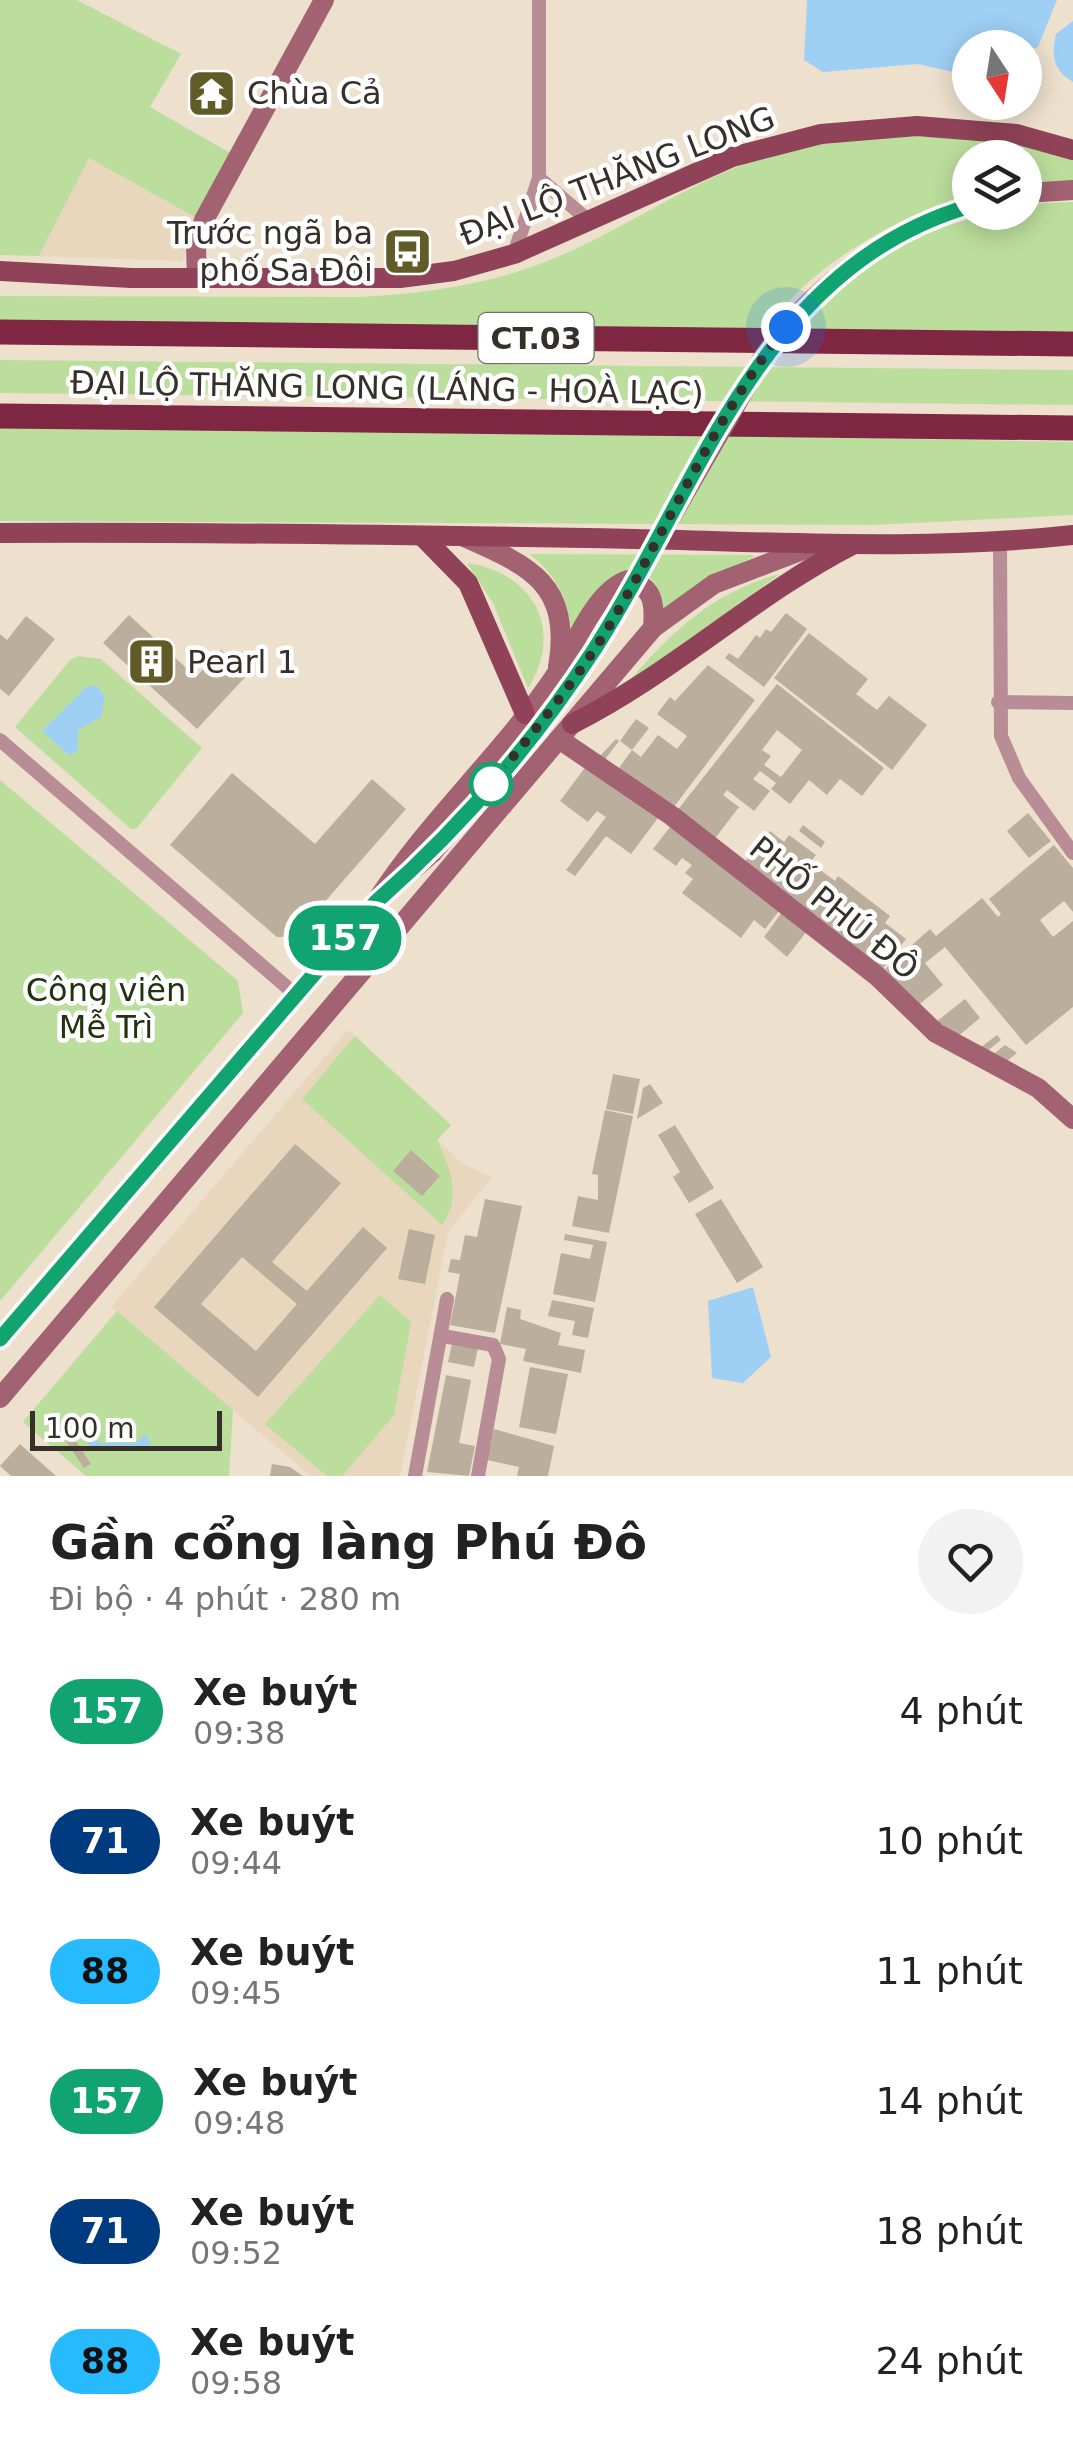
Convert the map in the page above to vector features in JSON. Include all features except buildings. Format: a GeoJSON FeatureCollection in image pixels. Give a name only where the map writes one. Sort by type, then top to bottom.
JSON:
{"type":"FeatureCollection","features":[{"type":"Feature","properties":{"kind":"highway","name":"ĐẠI LỘ THĂNG LONG (LÁNG - HOÀ LẠC)"},"geometry":{"type":"LineString","coordinates":[[0,332],[1073,344]]}},
{"type":"Feature","properties":{"kind":"highway","name":"ĐẠI LỘ THĂNG LONG (LÁNG - HOÀ LẠC)"},"geometry":{"type":"LineString","coordinates":[[0,416],[1073,428]]}},
{"type":"Feature","properties":{"kind":"main road"},"geometry":{"type":"LineString","coordinates":[[197,278],[196,247],[204,220],[324,0]]}},
{"type":"Feature","properties":{"kind":"main road","name":"ĐẠI LỘ THĂNG LONG"},"geometry":{"type":"LineString","coordinates":[[0,271],[197,278],[400,278],[454,270],[514,254],[732,157],[821,134],[917,126],[1016,134],[1073,150]]}},
{"type":"Feature","properties":{"kind":"main road"},"geometry":{"type":"LineString","coordinates":[[1042,192],[1073,190]]}},
{"type":"Feature","properties":{"kind":"main road"},"geometry":{"type":"LineString","coordinates":[[376,902],[432,853],[543,722],[593,652],[754,373],[786,327],[859,260],[901,233],[952,212]]}},
{"type":"Feature","properties":{"kind":"main road"},"geometry":{"type":"LineString","coordinates":[[0,533],[822,543],[1000,541],[1073,535]]}},
{"type":"Feature","properties":{"kind":"main road"},"geometry":{"type":"LineString","coordinates":[[422,536],[468,583],[525,714]]}},
{"type":"Feature","properties":{"kind":"main road"},"geometry":{"type":"LineString","coordinates":[[462,536],[522,562],[546,588],[561,622],[556,674]]}},
{"type":"Feature","properties":{"kind":"main road"},"geometry":{"type":"LineString","coordinates":[[0,1398],[653,628],[714,584],[822,543]]}},
{"type":"Feature","properties":{"kind":"main road"},"geometry":{"type":"LineString","coordinates":[[566,732],[629,696],[790,579],[856,543]]}},
{"type":"Feature","properties":{"kind":"main road"},"geometry":{"type":"LineString","coordinates":[[0,1339],[376,902],[403,860],[556,674],[609,590],[619,583],[640,583],[649,590],[654,601],[653,628]]}},
{"type":"Feature","properties":{"kind":"main road","name":"PHỐ PHÚ ĐÔ"},"geometry":{"type":"LineString","coordinates":[[566,732],[877,976],[936,1033],[1038,1088],[1073,1120]]}},
{"type":"Feature","properties":{"kind":"main road"},"geometry":{"type":"LineString","coordinates":[[104,1219],[132,1245]]}},
{"type":"Feature","properties":{"kind":"street"},"geometry":{"type":"LineString","coordinates":[[514,254],[539,178],[540,0]]}},
{"type":"Feature","properties":{"kind":"street"},"geometry":{"type":"LineString","coordinates":[[539,178],[589,221]]}},
{"type":"Feature","properties":{"kind":"street"},"geometry":{"type":"LineString","coordinates":[[1000,541],[1001,736],[1018,778],[1073,852]]}},
{"type":"Feature","properties":{"kind":"street"},"geometry":{"type":"LineString","coordinates":[[998,702],[1073,704]]}},
{"type":"Feature","properties":{"kind":"street"},"geometry":{"type":"LineString","coordinates":[[0,740],[296,995]]}},
{"type":"Feature","properties":{"kind":"street"},"geometry":{"type":"LineString","coordinates":[[416,1476],[447,1299]]}},
{"type":"Feature","properties":{"kind":"street"},"geometry":{"type":"LineString","coordinates":[[442,1336],[493,1345],[499,1359],[478,1476]]}},
{"type":"Feature","properties":{"kind":"shaded area"},"geometry":{"type":"Polygon","coordinates":[[[89,158],[197,218],[183,261],[39,256],[89,158]]]}},
{"type":"Feature","properties":{"kind":"shaded area"},"geometry":{"type":"Polygon","coordinates":[[[348,1030],[451,1125],[438,1140],[463,1164],[492,1177],[448,1232],[400,1476],[311,1476],[111,1307],[348,1030]]]}},
{"type":"Feature","properties":{"kind":"green space"},"geometry":{"type":"Polygon","coordinates":[[[0,0],[77,0],[181,54],[150,107],[232,154],[197,218],[89,158],[39,256],[0,255],[0,0]]]}},
{"type":"Feature","properties":{"kind":"green space"},"geometry":{"type":"Polygon","coordinates":[[[916,134],[972,140],[952,140],[952,200],[884,230],[827,267],[802,288],[764,335],[0,322],[0,296],[357,297],[471,284],[565,254],[701,183],[758,159],[816,144],[916,134]]]}},
{"type":"Feature","properties":{"kind":"green space"},"geometry":{"type":"Polygon","coordinates":[[[1042,149],[1073,157],[1073,181],[1042,182],[1042,149]]]}},
{"type":"Feature","properties":{"kind":"green space"},"geometry":{"type":"Polygon","coordinates":[[[1073,202],[1073,331],[794,334],[843,287],[898,249],[952,225],[952,230],[1042,230],[1042,203],[1073,202]]]}},
{"type":"Feature","properties":{"kind":"green space"},"geometry":{"type":"Polygon","coordinates":[[[0,360],[1073,370],[1073,405],[0,393],[0,360]]]}},
{"type":"Feature","properties":{"kind":"green space"},"geometry":{"type":"Polygon","coordinates":[[[0,422],[1073,442],[1073,515],[875,525],[0,521],[0,422]]]}},
{"type":"Feature","properties":{"kind":"green space"},"geometry":{"type":"Polygon","coordinates":[[[529,554],[754,557],[701,581],[662,611],[657,587],[645,571],[572,635],[560,590],[529,554]]]}},
{"type":"Feature","properties":{"kind":"green space"},"geometry":{"type":"Polygon","coordinates":[[[467,563],[510,578],[536,607],[543,645],[539,666],[528,688],[493,603],[467,563]]]}},
{"type":"Feature","properties":{"kind":"green space"},"geometry":{"type":"Polygon","coordinates":[[[780,574],[625,686],[694,617],[733,592],[780,574]]]}},
{"type":"Feature","properties":{"kind":"green space"},"geometry":{"type":"Polygon","coordinates":[[[78,656],[101,659],[202,748],[136,829],[131,829],[15,727],[70,660],[78,656]]]}},
{"type":"Feature","properties":{"kind":"green space","name":"Công viên Mễ Trì"},"geometry":{"type":"Polygon","coordinates":[[[0,780],[238,981],[243,1013],[0,1301],[0,780]]]}},
{"type":"Feature","properties":{"kind":"green space"},"geometry":{"type":"Polygon","coordinates":[[[355,1036],[451,1125],[437,1140],[450,1172],[453,1193],[442,1225],[302,1099],[355,1036]]]}},
{"type":"Feature","properties":{"kind":"green space"},"geometry":{"type":"Polygon","coordinates":[[[380,1295],[411,1322],[394,1415],[342,1476],[327,1476],[265,1424],[380,1295]]]}},
{"type":"Feature","properties":{"kind":"green space"},"geometry":{"type":"Polygon","coordinates":[[[117,1311],[233,1410],[229,1476],[86,1476],[23,1422],[117,1311]]]}},
{"type":"Feature","properties":{"kind":"water"},"geometry":{"type":"Polygon","coordinates":[[[807,0],[1057,0],[1042,37],[1042,30],[952,30],[952,72],[918,64],[823,72],[804,60],[807,0]]]}},
{"type":"Feature","properties":{"kind":"water"},"geometry":{"type":"Polygon","coordinates":[[[1073,21],[1073,82],[1055,62],[1054,49],[1056,34],[1073,21]]]}},
{"type":"Feature","properties":{"kind":"water"},"geometry":{"type":"Polygon","coordinates":[[[87,686],[96,686],[105,696],[101,717],[78,730],[78,750],[70,756],[42,731],[87,686]]]}},
{"type":"Feature","properties":{"kind":"water"},"geometry":{"type":"Polygon","coordinates":[[[753,1287],[771,1357],[743,1383],[712,1378],[708,1301],[753,1287]]]}},
{"type":"Feature","properties":{"kind":"water"},"geometry":{"type":"Polygon","coordinates":[[[146,1434],[151,1444],[139,1449],[95,1451],[87,1442],[93,1438],[100,1443],[135,1443],[146,1434]]]}},
{"type":"Feature","properties":{"kind":"bus line","name":"157"},"geometry":{"type":"LineString","coordinates":[[0,1339],[376,902],[432,853],[543,722],[593,652],[764,356],[786,327],[824,288],[859,260],[901,233],[952,211]]}},
{"type":"Feature","properties":{"kind":"place","name":"Chùa Cả"},"geometry":{"type":"Point","coordinates":[212,93]}},
{"type":"Feature","properties":{"kind":"place","name":"Trước ngã ba phố Sa Đôi"},"geometry":{"type":"Point","coordinates":[408,251]}},
{"type":"Feature","properties":{"kind":"place","name":"Pearl 1"},"geometry":{"type":"Point","coordinates":[152,662]}},
{"type":"Feature","properties":{"kind":"route"},"geometry":{"type":"LineString","coordinates":[[491,784],[543,722],[593,652],[764,356],[786,327]]}}]}
